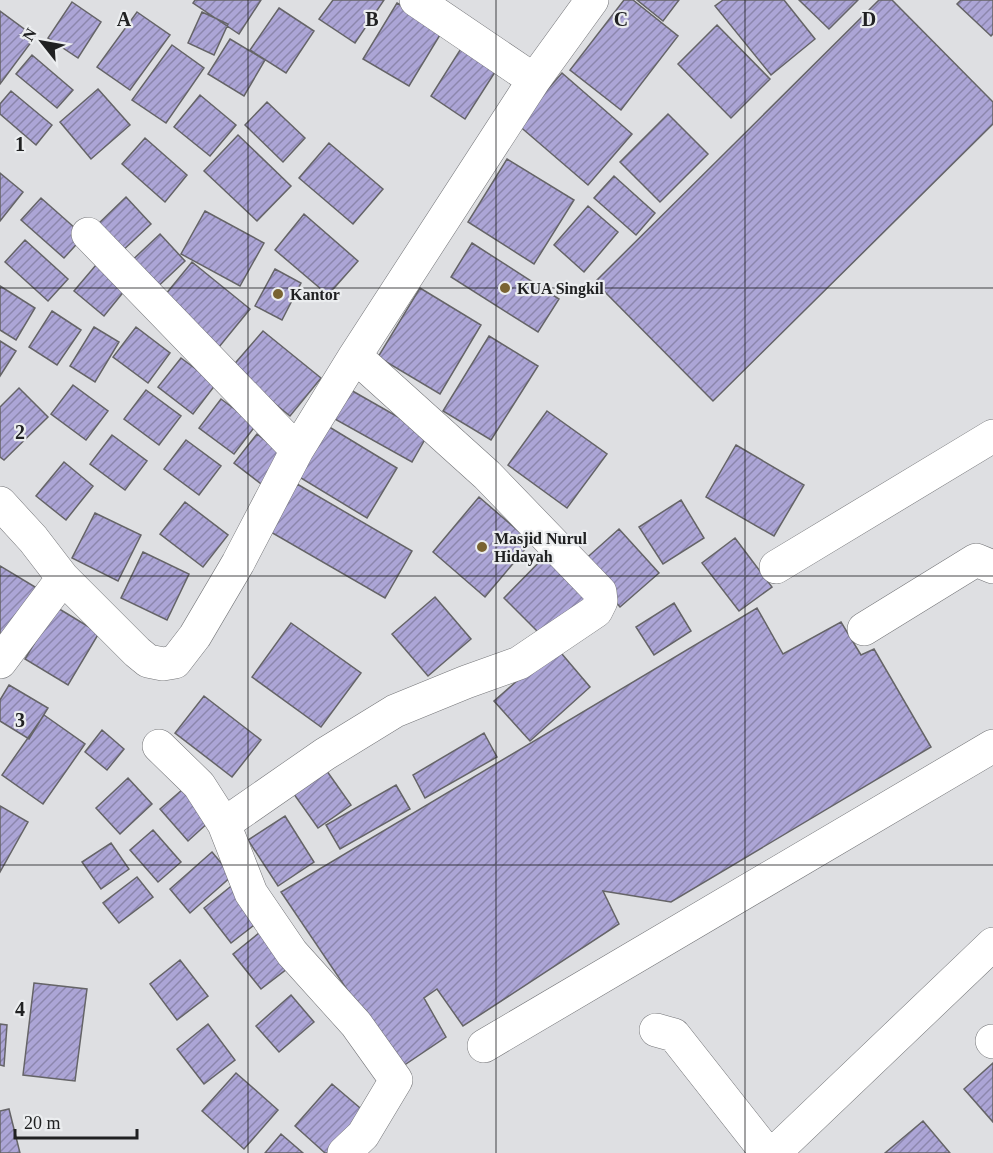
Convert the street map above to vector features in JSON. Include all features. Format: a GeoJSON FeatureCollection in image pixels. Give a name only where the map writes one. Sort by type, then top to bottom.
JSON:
{"type":"FeatureCollection","features":[{"type":"Feature","properties":{"kind":"street"},"geometry":{"type":"LineString","coordinates":[[416,0],[534,80]]}},
{"type":"Feature","properties":{"kind":"street"},"geometry":{"type":"LineString","coordinates":[[0,503],[33,539],[63,578],[148,661],[163,664],[175,662],[195,636],[238,563],[297,450],[355,356],[534,80],[592,0]]}},
{"type":"Feature","properties":{"kind":"street"},"geometry":{"type":"LineString","coordinates":[[88,234],[297,450]]}},
{"type":"Feature","properties":{"kind":"street"},"geometry":{"type":"LineString","coordinates":[[224,824],[325,754],[395,711],[519,663],[596,610],[601,601],[600,592],[487,475],[355,356]]}},
{"type":"Feature","properties":{"kind":"street"},"geometry":{"type":"LineString","coordinates":[[776,567],[993,436]]}},
{"type":"Feature","properties":{"kind":"street"},"geometry":{"type":"LineString","coordinates":[[864,629],[976,560],[993,567]]}},
{"type":"Feature","properties":{"kind":"street"},"geometry":{"type":"LineString","coordinates":[[0,662],[63,578]]}},
{"type":"Feature","properties":{"kind":"street"},"geometry":{"type":"LineString","coordinates":[[159,746],[199,785],[224,824],[251,893],[292,953],[356,1023],[396,1080],[363,1135],[344,1153]]}},
{"type":"Feature","properties":{"kind":"street"},"geometry":{"type":"LineString","coordinates":[[484,1046],[993,746]]}},
{"type":"Feature","properties":{"kind":"street"},"geometry":{"type":"LineString","coordinates":[[774,1153],[993,944]]}},
{"type":"Feature","properties":{"kind":"street"},"geometry":{"type":"LineString","coordinates":[[656,1030],[674,1035],[767,1153]]}},
{"type":"Feature","properties":{"kind":"building"},"geometry":{"type":"Polygon","coordinates":[[[195,0],[261,0],[239,34],[193,3],[195,0]]]}},
{"type":"Feature","properties":{"kind":"building"},"geometry":{"type":"Polygon","coordinates":[[[333,0],[384,0],[355,43],[319,19],[333,0]]]}},
{"type":"Feature","properties":{"kind":"building"},"geometry":{"type":"Polygon","coordinates":[[[624,0],[633,0],[678,36],[621,110],[570,70],[624,0]]]}},
{"type":"Feature","properties":{"kind":"building"},"geometry":{"type":"Polygon","coordinates":[[[637,0],[679,0],[663,21],[637,0]]]}},
{"type":"Feature","properties":{"kind":"building"},"geometry":{"type":"Polygon","coordinates":[[[723,0],[784,0],[815,39],[771,75],[715,6],[723,0]]]}},
{"type":"Feature","properties":{"kind":"building"},"geometry":{"type":"Polygon","coordinates":[[[799,0],[858,0],[829,29],[799,0]]]}},
{"type":"Feature","properties":{"kind":"building"},"geometry":{"type":"Polygon","coordinates":[[[879,0],[892,0],[993,102],[993,124],[713,401],[595,282],[879,0]]]}},
{"type":"Feature","properties":{"kind":"building"},"geometry":{"type":"Polygon","coordinates":[[[961,0],[993,0],[993,34],[991,36],[957,4],[961,0]]]}},
{"type":"Feature","properties":{"kind":"building"},"geometry":{"type":"Polygon","coordinates":[[[72,2],[101,22],[78,58],[48,38],[72,2]]]}},
{"type":"Feature","properties":{"kind":"building"},"geometry":{"type":"Polygon","coordinates":[[[397,3],[443,30],[409,86],[363,59],[397,3]]]}},
{"type":"Feature","properties":{"kind":"building"},"geometry":{"type":"Polygon","coordinates":[[[279,8],[314,31],[286,73],[250,50],[279,8]]]}},
{"type":"Feature","properties":{"kind":"building"},"geometry":{"type":"Polygon","coordinates":[[[0,11],[35,37],[0,84],[0,11]]]}},
{"type":"Feature","properties":{"kind":"building"},"geometry":{"type":"Polygon","coordinates":[[[137,12],[170,35],[130,90],[97,67],[137,12]]]}},
{"type":"Feature","properties":{"kind":"building"},"geometry":{"type":"Polygon","coordinates":[[[202,12],[228,24],[214,55],[188,43],[202,12]]]}},
{"type":"Feature","properties":{"kind":"building"},"geometry":{"type":"Polygon","coordinates":[[[717,25],[770,79],[731,118],[678,64],[717,25]]]}},
{"type":"Feature","properties":{"kind":"building"},"geometry":{"type":"Polygon","coordinates":[[[230,39],[265,60],[244,96],[208,74],[230,39]]]}},
{"type":"Feature","properties":{"kind":"building"},"geometry":{"type":"Polygon","coordinates":[[[172,45],[204,68],[166,123],[132,100],[172,45]]]}},
{"type":"Feature","properties":{"kind":"building"},"geometry":{"type":"Polygon","coordinates":[[[462,47],[497,69],[465,119],[431,96],[462,47]]]}},
{"type":"Feature","properties":{"kind":"building"},"geometry":{"type":"Polygon","coordinates":[[[32,55],[73,90],[57,108],[16,74],[32,55]]]}},
{"type":"Feature","properties":{"kind":"building"},"geometry":{"type":"Polygon","coordinates":[[[562,73],[632,134],[588,185],[517,124],[562,73]]]}},
{"type":"Feature","properties":{"kind":"building"},"geometry":{"type":"Polygon","coordinates":[[[98,89],[130,125],[91,159],[60,122],[98,89]]]}},
{"type":"Feature","properties":{"kind":"building"},"geometry":{"type":"Polygon","coordinates":[[[11,91],[52,125],[36,145],[0,114],[0,104],[11,91]]]}},
{"type":"Feature","properties":{"kind":"building"},"geometry":{"type":"Polygon","coordinates":[[[200,95],[236,125],[210,156],[174,127],[200,95]]]}},
{"type":"Feature","properties":{"kind":"building"},"geometry":{"type":"Polygon","coordinates":[[[267,102],[305,138],[283,162],[245,125],[267,102]]]}},
{"type":"Feature","properties":{"kind":"building"},"geometry":{"type":"Polygon","coordinates":[[[668,114],[708,154],[660,202],[620,162],[668,114]]]}},
{"type":"Feature","properties":{"kind":"building"},"geometry":{"type":"Polygon","coordinates":[[[238,135],[291,186],[257,221],[204,171],[238,135]]]}},
{"type":"Feature","properties":{"kind":"building"},"geometry":{"type":"Polygon","coordinates":[[[145,138],[187,175],[165,202],[122,164],[145,138]]]}},
{"type":"Feature","properties":{"kind":"building"},"geometry":{"type":"Polygon","coordinates":[[[329,143],[383,189],[353,224],[299,178],[329,143]]]}},
{"type":"Feature","properties":{"kind":"building"},"geometry":{"type":"Polygon","coordinates":[[[507,159],[574,200],[534,264],[468,222],[507,159]]]}},
{"type":"Feature","properties":{"kind":"building"},"geometry":{"type":"Polygon","coordinates":[[[0,173],[23,192],[0,221],[0,173]]]}},
{"type":"Feature","properties":{"kind":"building"},"geometry":{"type":"Polygon","coordinates":[[[614,176],[655,213],[636,235],[594,198],[614,176]]]}},
{"type":"Feature","properties":{"kind":"building"},"geometry":{"type":"Polygon","coordinates":[[[126,197],[151,224],[119,254],[95,227],[126,197]]]}},
{"type":"Feature","properties":{"kind":"building"},"geometry":{"type":"Polygon","coordinates":[[[41,198],[84,236],[64,258],[21,220],[41,198]]]}},
{"type":"Feature","properties":{"kind":"building"},"geometry":{"type":"Polygon","coordinates":[[[588,206],[618,232],[584,272],[554,245],[588,206]]]}},
{"type":"Feature","properties":{"kind":"building"},"geometry":{"type":"Polygon","coordinates":[[[205,211],[264,243],[240,286],[181,254],[205,211]]]}},
{"type":"Feature","properties":{"kind":"building"},"geometry":{"type":"Polygon","coordinates":[[[304,214],[358,261],[328,295],[275,250],[304,214]]]}},
{"type":"Feature","properties":{"kind":"building"},"geometry":{"type":"Polygon","coordinates":[[[160,234],[185,261],[150,294],[125,267],[160,234]]]}},
{"type":"Feature","properties":{"kind":"building"},"geometry":{"type":"Polygon","coordinates":[[[25,240],[68,279],[48,301],[5,262],[25,240]]]}},
{"type":"Feature","properties":{"kind":"building","name":"KUA Singkil"},"geometry":{"type":"Polygon","coordinates":[[[472,243],[559,299],[538,332],[451,277],[472,243]]]}},
{"type":"Feature","properties":{"kind":"building"},"geometry":{"type":"Polygon","coordinates":[[[192,262],[250,309],[219,347],[161,300],[192,262]]]}},
{"type":"Feature","properties":{"kind":"building"},"geometry":{"type":"Polygon","coordinates":[[[96,265],[125,290],[104,316],[74,291],[96,265]]]}},
{"type":"Feature","properties":{"kind":"building","name":"Kantor"},"geometry":{"type":"Polygon","coordinates":[[[275,269],[301,283],[282,320],[255,306],[275,269]]]}},
{"type":"Feature","properties":{"kind":"building"},"geometry":{"type":"Polygon","coordinates":[[[0,286],[35,308],[16,340],[0,330],[0,286]]]}},
{"type":"Feature","properties":{"kind":"building"},"geometry":{"type":"Polygon","coordinates":[[[420,288],[481,325],[440,394],[378,357],[420,288]]]}},
{"type":"Feature","properties":{"kind":"building"},"geometry":{"type":"Polygon","coordinates":[[[52,311],[81,330],[57,365],[29,347],[52,311]]]}},
{"type":"Feature","properties":{"kind":"building"},"geometry":{"type":"Polygon","coordinates":[[[94,327],[119,342],[95,382],[70,366],[94,327]]]}},
{"type":"Feature","properties":{"kind":"building"},"geometry":{"type":"Polygon","coordinates":[[[136,327],[170,353],[148,383],[113,357],[136,327]]]}},
{"type":"Feature","properties":{"kind":"building"},"geometry":{"type":"Polygon","coordinates":[[[263,331],[321,378],[290,416],[231,368],[263,331]]]}},
{"type":"Feature","properties":{"kind":"building"},"geometry":{"type":"Polygon","coordinates":[[[489,336],[538,366],[491,440],[443,411],[489,336]]]}},
{"type":"Feature","properties":{"kind":"building"},"geometry":{"type":"Polygon","coordinates":[[[0,341],[16,351],[0,376],[0,341]]]}},
{"type":"Feature","properties":{"kind":"building"},"geometry":{"type":"Polygon","coordinates":[[[181,358],[216,384],[193,414],[158,387],[181,358]]]}},
{"type":"Feature","properties":{"kind":"building"},"geometry":{"type":"Polygon","coordinates":[[[73,385],[108,411],[86,440],[51,414],[73,385]]]}},
{"type":"Feature","properties":{"kind":"building"},"geometry":{"type":"Polygon","coordinates":[[[19,388],[48,417],[4,460],[0,457],[0,407],[19,388]]]}},
{"type":"Feature","properties":{"kind":"building"},"geometry":{"type":"Polygon","coordinates":[[[349,389],[428,434],[412,462],[333,418],[349,389]]]}},
{"type":"Feature","properties":{"kind":"building"},"geometry":{"type":"Polygon","coordinates":[[[146,390],[181,416],[159,445],[124,419],[146,390]]]}},
{"type":"Feature","properties":{"kind":"building"},"geometry":{"type":"Polygon","coordinates":[[[221,399],[256,425],[234,454],[199,428],[221,399]]]}},
{"type":"Feature","properties":{"kind":"building"},"geometry":{"type":"Polygon","coordinates":[[[547,411],[607,454],[567,508],[508,465],[547,411]]]}},
{"type":"Feature","properties":{"kind":"building"},"geometry":{"type":"Polygon","coordinates":[[[326,425],[397,468],[367,518],[296,475],[326,425]]]}},
{"type":"Feature","properties":{"kind":"building"},"geometry":{"type":"Polygon","coordinates":[[[257,434],[291,461],[269,490],[234,463],[257,434]]]}},
{"type":"Feature","properties":{"kind":"building"},"geometry":{"type":"Polygon","coordinates":[[[112,435],[147,461],[125,490],[90,464],[112,435]]]}},
{"type":"Feature","properties":{"kind":"building"},"geometry":{"type":"Polygon","coordinates":[[[186,440],[221,466],[199,495],[164,469],[186,440]]]}},
{"type":"Feature","properties":{"kind":"building"},"geometry":{"type":"Polygon","coordinates":[[[736,445],[804,485],[774,536],[706,497],[736,445]]]}},
{"type":"Feature","properties":{"kind":"building"},"geometry":{"type":"Polygon","coordinates":[[[64,462],[93,486],[66,520],[36,496],[64,462]]]}},
{"type":"Feature","properties":{"kind":"building"},"geometry":{"type":"Polygon","coordinates":[[[297,484],[412,551],[385,598],[269,531],[297,484]]]}},
{"type":"Feature","properties":{"kind":"building","name":"Masjid Nurul Hidayah"},"geometry":{"type":"Polygon","coordinates":[[[479,497],[531,542],[485,597],[433,552],[479,497]]]}},
{"type":"Feature","properties":{"kind":"building"},"geometry":{"type":"Polygon","coordinates":[[[681,500],[704,538],[663,564],[639,527],[681,500]]]}},
{"type":"Feature","properties":{"kind":"building"},"geometry":{"type":"Polygon","coordinates":[[[185,502],[228,535],[203,567],[160,534],[185,502]]]}},
{"type":"Feature","properties":{"kind":"building"},"geometry":{"type":"Polygon","coordinates":[[[95,513],[141,535],[118,581],[72,558],[95,513]]]}},
{"type":"Feature","properties":{"kind":"building"},"geometry":{"type":"Polygon","coordinates":[[[619,529],[659,573],[620,607],[581,563],[619,529]]]}},
{"type":"Feature","properties":{"kind":"building"},"geometry":{"type":"Polygon","coordinates":[[[735,538],[772,587],[739,611],[702,563],[735,538]]]}},
{"type":"Feature","properties":{"kind":"building"},"geometry":{"type":"Polygon","coordinates":[[[552,549],[594,591],[546,640],[504,598],[552,549]]]}},
{"type":"Feature","properties":{"kind":"building"},"geometry":{"type":"Polygon","coordinates":[[[143,552],[189,574],[167,620],[121,598],[143,552]]]}},
{"type":"Feature","properties":{"kind":"building"},"geometry":{"type":"Polygon","coordinates":[[[0,566],[40,590],[0,636],[0,566]]]}},
{"type":"Feature","properties":{"kind":"building"},"geometry":{"type":"Polygon","coordinates":[[[435,597],[471,639],[428,676],[392,634],[435,597]]]}},
{"type":"Feature","properties":{"kind":"building"},"geometry":{"type":"Polygon","coordinates":[[[674,603],[691,631],[654,655],[636,627],[674,603]]]}},
{"type":"Feature","properties":{"kind":"building"},"geometry":{"type":"Polygon","coordinates":[[[56,607],[99,633],[68,685],[25,659],[56,607]]]}},
{"type":"Feature","properties":{"kind":"building"},"geometry":{"type":"Polygon","coordinates":[[[757,608],[783,654],[841,622],[861,655],[874,649],[931,747],[671,902],[603,891],[619,924],[463,1026],[437,989],[424,998],[446,1037],[400,1068],[281,892],[757,608]]]}},
{"type":"Feature","properties":{"kind":"building"},"geometry":{"type":"Polygon","coordinates":[[[291,623],[361,673],[321,727],[252,677],[291,623]]]}},
{"type":"Feature","properties":{"kind":"building"},"geometry":{"type":"Polygon","coordinates":[[[556,647],[590,687],[530,741],[494,701],[556,647]]]}},
{"type":"Feature","properties":{"kind":"building"},"geometry":{"type":"Polygon","coordinates":[[[9,685],[48,708],[29,739],[0,721],[0,700],[9,685]]]}},
{"type":"Feature","properties":{"kind":"building"},"geometry":{"type":"Polygon","coordinates":[[[204,696],[261,740],[232,777],[175,733],[204,696]]]}},
{"type":"Feature","properties":{"kind":"building"},"geometry":{"type":"Polygon","coordinates":[[[44,715],[85,744],[43,804],[2,775],[44,715]]]}},
{"type":"Feature","properties":{"kind":"building"},"geometry":{"type":"Polygon","coordinates":[[[102,730],[124,749],[107,770],[85,752],[102,730]]]}},
{"type":"Feature","properties":{"kind":"building"},"geometry":{"type":"Polygon","coordinates":[[[484,733],[497,757],[425,798],[413,775],[484,733]]]}},
{"type":"Feature","properties":{"kind":"building"},"geometry":{"type":"Polygon","coordinates":[[[324,767],[351,805],[318,828],[291,790],[324,767]]]}},
{"type":"Feature","properties":{"kind":"building"},"geometry":{"type":"Polygon","coordinates":[[[128,778],[152,804],[120,834],[96,808],[128,778]]]}},
{"type":"Feature","properties":{"kind":"building"},"geometry":{"type":"Polygon","coordinates":[[[396,785],[410,809],[340,849],[326,825],[396,785]]]}},
{"type":"Feature","properties":{"kind":"building"},"geometry":{"type":"Polygon","coordinates":[[[183,789],[210,821],[188,841],[160,809],[183,789]]]}},
{"type":"Feature","properties":{"kind":"building"},"geometry":{"type":"Polygon","coordinates":[[[0,806],[28,822],[0,872],[0,806]]]}},
{"type":"Feature","properties":{"kind":"building"},"geometry":{"type":"Polygon","coordinates":[[[285,816],[314,862],[278,886],[248,840],[285,816]]]}},
{"type":"Feature","properties":{"kind":"building"},"geometry":{"type":"Polygon","coordinates":[[[153,830],[181,862],[158,882],[130,850],[153,830]]]}},
{"type":"Feature","properties":{"kind":"building"},"geometry":{"type":"Polygon","coordinates":[[[111,843],[129,869],[101,889],[82,862],[111,843]]]}},
{"type":"Feature","properties":{"kind":"building"},"geometry":{"type":"Polygon","coordinates":[[[212,852],[232,876],[190,913],[170,889],[212,852]]]}},
{"type":"Feature","properties":{"kind":"building"},"geometry":{"type":"Polygon","coordinates":[[[137,877],[153,897],[119,923],[103,903],[137,877]]]}},
{"type":"Feature","properties":{"kind":"building"},"geometry":{"type":"Polygon","coordinates":[[[235,883],[262,919],[231,943],[204,908],[235,883]]]}},
{"type":"Feature","properties":{"kind":"building"},"geometry":{"type":"Polygon","coordinates":[[[264,929],[292,965],[261,989],[233,954],[264,929]]]}},
{"type":"Feature","properties":{"kind":"building"},"geometry":{"type":"Polygon","coordinates":[[[180,960],[208,996],[177,1020],[150,984],[180,960]]]}},
{"type":"Feature","properties":{"kind":"building"},"geometry":{"type":"Polygon","coordinates":[[[34,983],[87,989],[75,1081],[23,1075],[34,983]]]}},
{"type":"Feature","properties":{"kind":"building"},"geometry":{"type":"Polygon","coordinates":[[[291,995],[314,1022],[279,1052],[256,1026],[291,995]]]}},
{"type":"Feature","properties":{"kind":"building"},"geometry":{"type":"Polygon","coordinates":[[[0,1024],[7,1025],[4,1066],[0,1065],[0,1024]]]}},
{"type":"Feature","properties":{"kind":"building"},"geometry":{"type":"Polygon","coordinates":[[[208,1024],[235,1060],[204,1084],[177,1049],[208,1024]]]}},
{"type":"Feature","properties":{"kind":"building"},"geometry":{"type":"Polygon","coordinates":[[[993,1063],[993,1122],[964,1089],[993,1063]]]}},
{"type":"Feature","properties":{"kind":"building"},"geometry":{"type":"Polygon","coordinates":[[[236,1073],[278,1110],[244,1149],[202,1111],[236,1073]]]}},
{"type":"Feature","properties":{"kind":"building"},"geometry":{"type":"Polygon","coordinates":[[[332,1084],[366,1113],[331,1153],[325,1153],[295,1126],[332,1084]]]}},
{"type":"Feature","properties":{"kind":"building"},"geometry":{"type":"Polygon","coordinates":[[[9,1109],[20,1153],[0,1153],[0,1111],[9,1109]]]}},
{"type":"Feature","properties":{"kind":"building"},"geometry":{"type":"Polygon","coordinates":[[[923,1121],[950,1153],[885,1153],[923,1121]]]}},
{"type":"Feature","properties":{"kind":"building"},"geometry":{"type":"Polygon","coordinates":[[[281,1134],[303,1153],[265,1153],[281,1134]]]}},
{"type":"Feature","properties":{"kind":"place","name":"KUA Singkil"},"geometry":{"type":"Point","coordinates":[505,288]}},
{"type":"Feature","properties":{"kind":"place","name":"Kantor"},"geometry":{"type":"Point","coordinates":[278,294]}},
{"type":"Feature","properties":{"kind":"place","name":"Masjid Nurul Hidayah"},"geometry":{"type":"Point","coordinates":[482,547]}}]}
